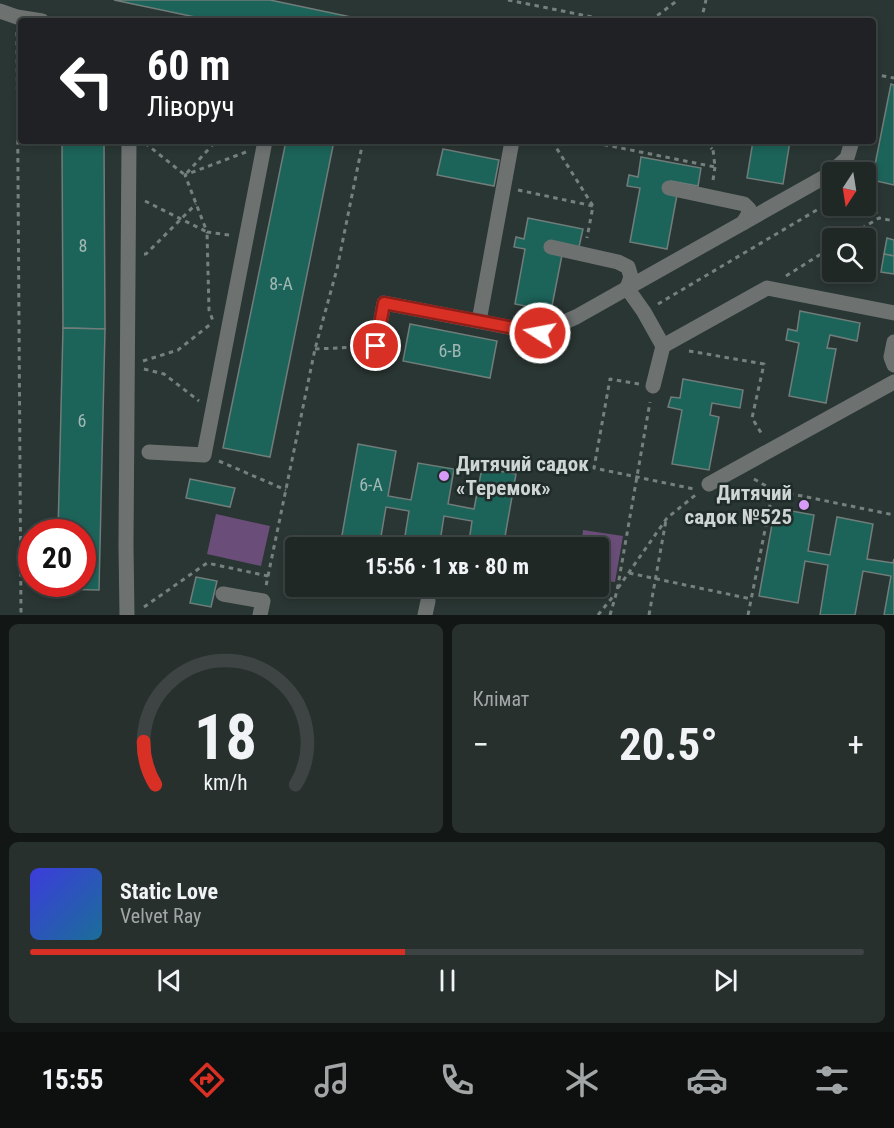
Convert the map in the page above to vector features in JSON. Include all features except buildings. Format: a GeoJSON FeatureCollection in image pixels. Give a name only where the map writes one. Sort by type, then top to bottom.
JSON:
{"type":"FeatureCollection","features":[{"type":"Feature","properties":{"kind":"lane"},"geometry":{"type":"LineString","coordinates":[[0,11],[23,18]]}},
{"type":"Feature","properties":{"kind":"lane"},"geometry":{"type":"LineString","coordinates":[[127,615],[129,144]]}},
{"type":"Feature","properties":{"kind":"lane"},"geometry":{"type":"LineString","coordinates":[[148,452],[204,455],[265,144]]}},
{"type":"Feature","properties":{"kind":"lane"},"geometry":{"type":"LineString","coordinates":[[479,321],[511,144]]}},
{"type":"Feature","properties":{"kind":"lane"},"geometry":{"type":"LineString","coordinates":[[376,346],[384,303],[540,333],[576,316],[828,175],[847,158],[848,144]]}},
{"type":"Feature","properties":{"kind":"lane"},"geometry":{"type":"LineString","coordinates":[[669,188],[744,204],[749,209],[743,223]]}},
{"type":"Feature","properties":{"kind":"lane"},"geometry":{"type":"LineString","coordinates":[[551,247],[618,262],[628,267],[631,277],[627,288]]}},
{"type":"Feature","properties":{"kind":"lane"},"geometry":{"type":"LineString","coordinates":[[627,288],[663,346],[653,386]]}},
{"type":"Feature","properties":{"kind":"lane"},"geometry":{"type":"LineString","coordinates":[[663,346],[766,288],[894,313]]}},
{"type":"Feature","properties":{"kind":"lane"},"geometry":{"type":"LineString","coordinates":[[894,342],[891,357],[894,365]]}},
{"type":"Feature","properties":{"kind":"lane"},"geometry":{"type":"LineString","coordinates":[[709,484],[894,382]]}},
{"type":"Feature","properties":{"kind":"lane"},"geometry":{"type":"LineString","coordinates":[[223,594],[262,608]]}},
{"type":"Feature","properties":{"kind":"path"},"geometry":{"type":"LineString","coordinates":[[508,0],[596,18]]}},
{"type":"Feature","properties":{"kind":"path"},"geometry":{"type":"LineString","coordinates":[[654,18],[678,0]]}},
{"type":"Feature","properties":{"kind":"path"},"geometry":{"type":"LineString","coordinates":[[702,18],[706,0]]}},
{"type":"Feature","properties":{"kind":"path"},"geometry":{"type":"LineString","coordinates":[[569,18],[570,13]]}},
{"type":"Feature","properties":{"kind":"path"},"geometry":{"type":"LineString","coordinates":[[17,17],[21,615]]}},
{"type":"Feature","properties":{"kind":"path"},"geometry":{"type":"LineString","coordinates":[[876,75],[894,78]]}},
{"type":"Feature","properties":{"kind":"path"},"geometry":{"type":"LineString","coordinates":[[127,366],[178,351],[214,322],[209,310],[207,232],[185,175],[147,144]]}},
{"type":"Feature","properties":{"kind":"path"},"geometry":{"type":"LineString","coordinates":[[185,175],[213,144]]}},
{"type":"Feature","properties":{"kind":"path"},"geometry":{"type":"LineString","coordinates":[[185,175],[262,144]]}},
{"type":"Feature","properties":{"kind":"path"},"geometry":{"type":"LineString","coordinates":[[262,608],[315,349],[337,269],[362,144]]}},
{"type":"Feature","properties":{"kind":"path"},"geometry":{"type":"LineString","coordinates":[[554,144],[593,206],[584,254]]}},
{"type":"Feature","properties":{"kind":"path"},"geometry":{"type":"LineString","coordinates":[[601,144],[715,167],[712,144]]}},
{"type":"Feature","properties":{"kind":"path"},"geometry":{"type":"LineString","coordinates":[[708,144],[713,149]]}},
{"type":"Feature","properties":{"kind":"path"},"geometry":{"type":"LineString","coordinates":[[503,188],[593,206]]}},
{"type":"Feature","properties":{"kind":"path"},"geometry":{"type":"LineString","coordinates":[[129,193],[207,232],[247,236]]}},
{"type":"Feature","properties":{"kind":"path"},"geometry":{"type":"LineString","coordinates":[[128,256],[146,254],[196,204]]}},
{"type":"Feature","properties":{"kind":"path"},"geometry":{"type":"LineString","coordinates":[[644,312],[822,207]]}},
{"type":"Feature","properties":{"kind":"path"},"geometry":{"type":"LineString","coordinates":[[876,212],[879,218]]}},
{"type":"Feature","properties":{"kind":"path"},"geometry":{"type":"LineString","coordinates":[[862,228],[879,218],[894,221]]}},
{"type":"Feature","properties":{"kind":"path"},"geometry":{"type":"LineString","coordinates":[[766,288],[822,253]]}},
{"type":"Feature","properties":{"kind":"path"},"geometry":{"type":"LineString","coordinates":[[315,349],[376,346]]}},
{"type":"Feature","properties":{"kind":"path"},"geometry":{"type":"LineString","coordinates":[[663,346],[764,364],[752,418],[770,449]]}},
{"type":"Feature","properties":{"kind":"path"},"geometry":{"type":"LineString","coordinates":[[127,366],[164,374],[198,399],[210,421]]}},
{"type":"Feature","properties":{"kind":"path"},"geometry":{"type":"LineString","coordinates":[[598,615],[617,591],[667,518],[701,490],[637,477],[594,468],[610,379],[653,386],[637,477],[617,591],[610,615]]}},
{"type":"Feature","properties":{"kind":"path"},"geometry":{"type":"LineString","coordinates":[[204,455],[286,490]]}},
{"type":"Feature","properties":{"kind":"path"},"geometry":{"type":"LineString","coordinates":[[745,464],[755,480],[773,490],[894,515]]}},
{"type":"Feature","properties":{"kind":"path"},"geometry":{"type":"LineString","coordinates":[[748,615],[773,490]]}},
{"type":"Feature","properties":{"kind":"path"},"geometry":{"type":"LineString","coordinates":[[649,615],[667,518]]}},
{"type":"Feature","properties":{"kind":"path"},"geometry":{"type":"LineString","coordinates":[[142,609],[207,563],[268,576]]}},
{"type":"Feature","properties":{"kind":"path"},"geometry":{"type":"LineString","coordinates":[[629,573],[751,599]]}},
{"type":"Feature","properties":{"kind":"shaded area"},"geometry":{"type":"Polygon","coordinates":[[[216,514],[270,526],[261,566],[207,554],[216,514]]]}},
{"type":"Feature","properties":{"kind":"shaded area"},"geometry":{"type":"Polygon","coordinates":[[[583,530],[623,536],[615,582],[609,581],[609,537],[582,537],[583,530]]]}},
{"type":"Feature","properties":{"kind":"place","name":"Дитячий садок «Теремок»"},"geometry":{"type":"Point","coordinates":[444,476]}},
{"type":"Feature","properties":{"kind":"place","name":"Дитячий садок №525"},"geometry":{"type":"Point","coordinates":[804,505]}},
{"type":"Feature","properties":{"kind":"route"},"geometry":{"type":"LineString","coordinates":[[376,346],[384,303],[540,333]]}}]}
